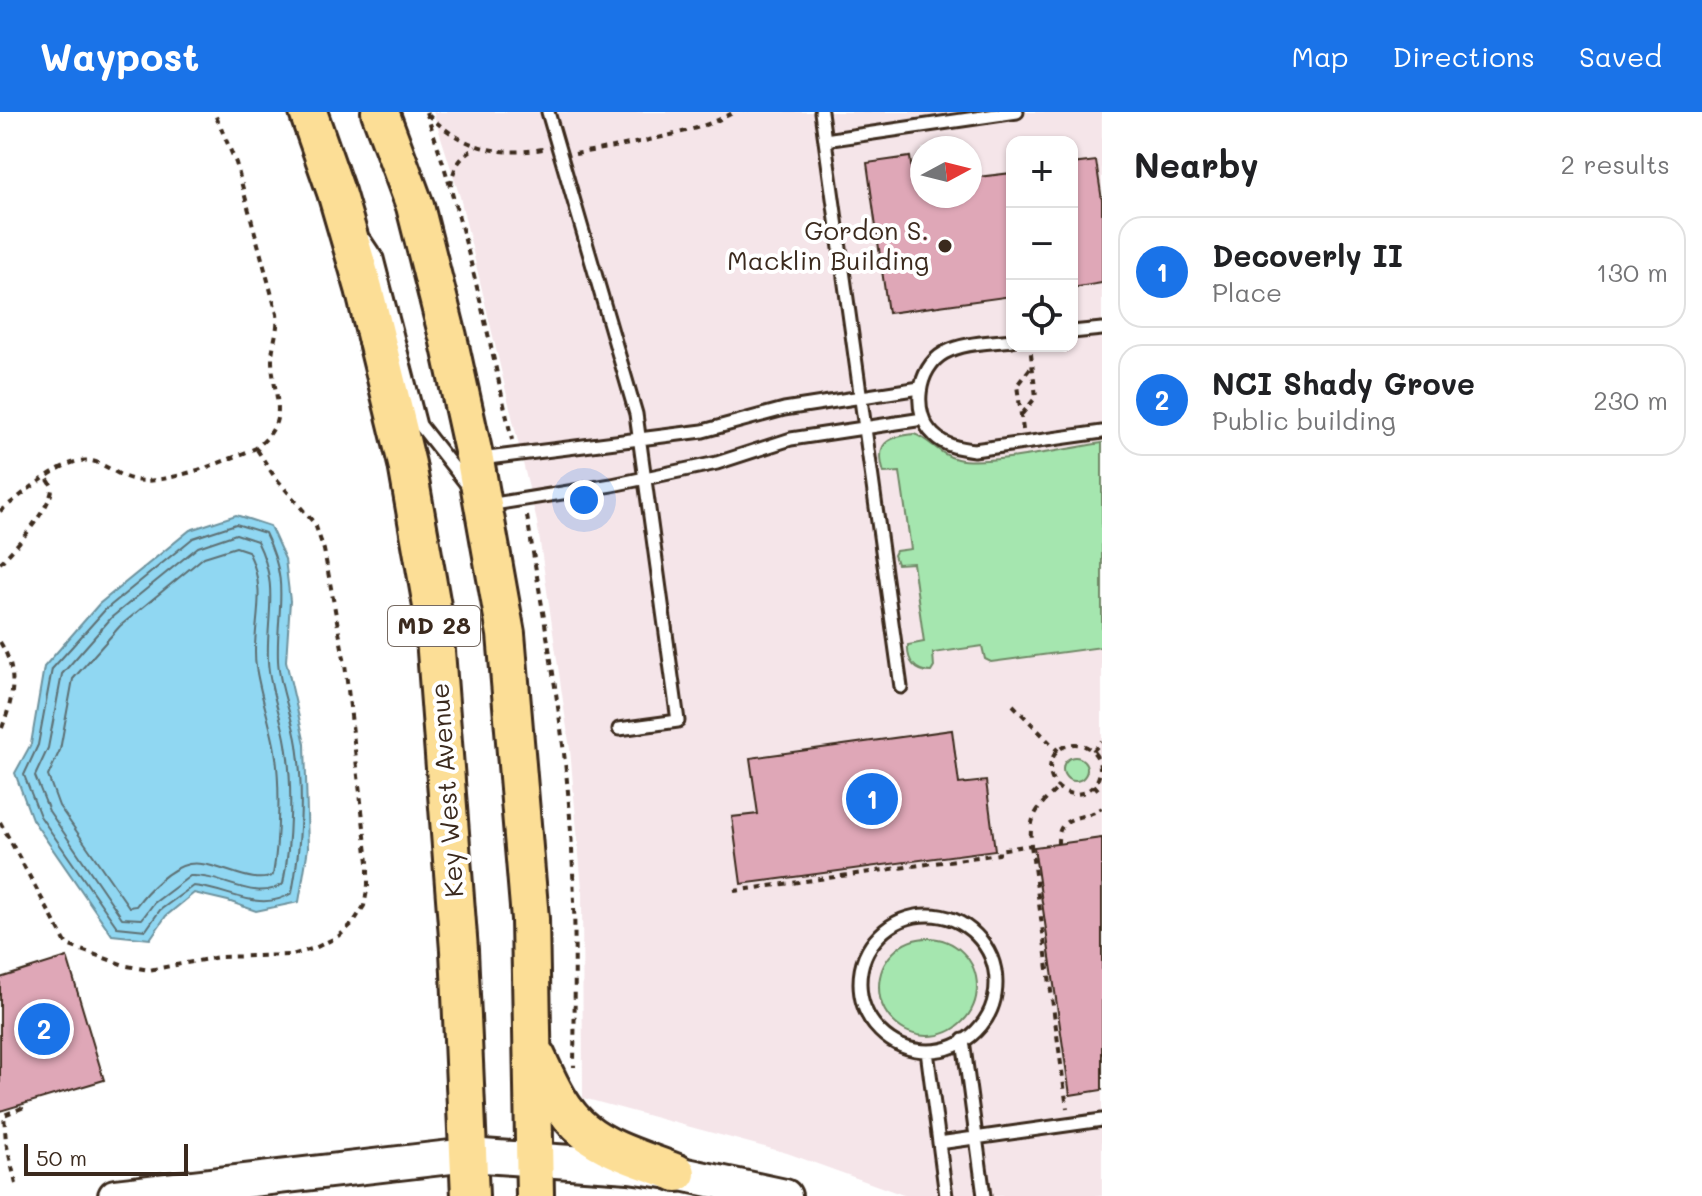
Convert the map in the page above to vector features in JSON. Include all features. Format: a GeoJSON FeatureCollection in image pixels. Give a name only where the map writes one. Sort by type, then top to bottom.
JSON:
{"type":"FeatureCollection","features":[{"type":"Feature","properties":{"kind":"main road","name":"Key West Avenue"},"geometry":{"type":"LineString","coordinates":[[308,112],[336,192],[364,288],[407,464],[433,612],[457,920],[470,1196]]}},
{"type":"Feature","properties":{"kind":"main road","name":"MD 28"},"geometry":{"type":"LineString","coordinates":[[380,112],[415,206],[475,460],[506,634],[530,919],[535,1196]]}},
{"type":"Feature","properties":{"kind":"main road"},"geometry":{"type":"LineString","coordinates":[[533,1048],[551,1088],[569,1115],[586,1132],[612,1147],[677,1173]]}},
{"type":"Feature","properties":{"kind":"street"},"geometry":{"type":"LineString","coordinates":[[115,1196],[468,1155],[535,1158],[677,1173],[785,1196]]}},
{"type":"Feature","properties":{"kind":"lane"},"geometry":{"type":"LineString","coordinates":[[548,112],[636,414],[678,721],[619,729]]}},
{"type":"Feature","properties":{"kind":"lane"},"geometry":{"type":"LineString","coordinates":[[821,112],[901,687]]}},
{"type":"Feature","properties":{"kind":"lane"},"geometry":{"type":"LineString","coordinates":[[825,140],[1017,112]]}},
{"type":"Feature","properties":{"kind":"lane"},"geometry":{"type":"LineString","coordinates":[[336,192],[377,258],[420,425],[484,505],[612,485],[717,463],[791,439],[923,419]]}},
{"type":"Feature","properties":{"kind":"lane"},"geometry":{"type":"LineString","coordinates":[[1078,331],[1102,329]]}},
{"type":"Feature","properties":{"kind":"lane"},"geometry":{"type":"LineString","coordinates":[[1006,341],[964,346],[944,353],[933,362],[920,388],[923,419],[931,433],[955,448],[974,450],[1102,432]]}},
{"type":"Feature","properties":{"kind":"lane"},"geometry":{"type":"LineString","coordinates":[[475,460],[703,431],[784,409],[920,388]]}},
{"type":"Feature","properties":{"kind":"lane"},"geometry":{"type":"LineString","coordinates":[[934,914],[959,922],[978,936],[990,955],[996,975],[994,1000],[985,1020],[963,1040],[950,1047],[927,1051],[905,1047],[887,1037],[872,1022],[862,999],[860,975],[866,953],[891,925],[910,916],[934,914]]}},
{"type":"Feature","properties":{"kind":"lane"},"geometry":{"type":"LineString","coordinates":[[963,1040],[984,1196]]}},
{"type":"Feature","properties":{"kind":"lane"},"geometry":{"type":"LineString","coordinates":[[927,1051],[946,1196]]}},
{"type":"Feature","properties":{"kind":"lane"},"geometry":{"type":"LineString","coordinates":[[939,1143],[1102,1120]]}},
{"type":"Feature","properties":{"kind":"path"},"geometry":{"type":"LineString","coordinates":[[0,511],[65,465],[85,460],[107,466],[131,480],[153,481],[256,448],[269,436],[280,404],[272,361],[278,325],[271,287],[236,163],[214,112]]}},
{"type":"Feature","properties":{"kind":"path"},"geometry":{"type":"LineString","coordinates":[[426,112],[453,135],[476,147],[510,152],[545,148],[573,154],[688,130],[734,112]]}},
{"type":"Feature","properties":{"kind":"path"},"geometry":{"type":"LineString","coordinates":[[451,190],[452,176],[460,159],[476,147]]}},
{"type":"Feature","properties":{"kind":"path"},"geometry":{"type":"LineString","coordinates":[[1021,415],[1036,397],[1031,352]]}},
{"type":"Feature","properties":{"kind":"path"},"geometry":{"type":"LineString","coordinates":[[1025,443],[1017,385],[1032,366]]}},
{"type":"Feature","properties":{"kind":"path"},"geometry":{"type":"LineString","coordinates":[[0,822],[67,945],[127,966],[149,970],[219,957],[292,955],[339,936],[359,915],[367,897],[368,862],[345,664],[324,550],[315,524],[274,476],[256,448]]}},
{"type":"Feature","properties":{"kind":"path"},"geometry":{"type":"LineString","coordinates":[[0,563],[26,534],[51,494],[51,484],[47,478]]}},
{"type":"Feature","properties":{"kind":"path"},"geometry":{"type":"LineString","coordinates":[[0,642],[9,658],[14,682],[11,705],[0,733]]}},
{"type":"Feature","properties":{"kind":"path"},"geometry":{"type":"LineString","coordinates":[[1013,705],[1058,751]]}},
{"type":"Feature","properties":{"kind":"path"},"geometry":{"type":"LineString","coordinates":[[1092,751],[1102,741]]}},
{"type":"Feature","properties":{"kind":"path"},"geometry":{"type":"LineString","coordinates":[[1073,744],[1092,751],[1100,769],[1094,785],[1082,794],[1073,795],[1058,788],[1050,773],[1050,765],[1058,751],[1073,744]]}},
{"type":"Feature","properties":{"kind":"path"},"geometry":{"type":"LineString","coordinates":[[1094,785],[1102,794]]}},
{"type":"Feature","properties":{"kind":"path"},"geometry":{"type":"LineString","coordinates":[[1058,788],[1037,807],[1033,816],[1031,845],[1067,1108]]}},
{"type":"Feature","properties":{"kind":"path"},"geometry":{"type":"LineString","coordinates":[[1058,844],[1061,830],[1069,819],[1089,815],[1102,808]]}},
{"type":"Feature","properties":{"kind":"path"},"geometry":{"type":"LineString","coordinates":[[734,891],[999,854],[999,850],[1031,845]]}},
{"type":"Feature","properties":{"kind":"path"},"geometry":{"type":"LineString","coordinates":[[16,1184],[6,1142],[4,1115],[22,1108],[21,1105]]}},
{"type":"Feature","properties":{"kind":"shaded area"},"geometry":{"type":"Polygon","coordinates":[[[433,112],[1102,112],[1102,1196],[906,1196],[787,1153],[583,1098],[582,889],[570,749],[537,522],[460,197],[433,112]]]}},
{"type":"Feature","properties":{"kind":"green space"},"geometry":{"type":"Polygon","coordinates":[[[914,434],[951,457],[970,461],[1102,443],[1102,647],[991,662],[985,659],[982,646],[933,653],[934,667],[931,672],[913,664],[908,645],[924,642],[913,563],[897,564],[894,555],[896,551],[911,549],[900,472],[884,473],[881,455],[890,440],[914,434]]]}},
{"type":"Feature","properties":{"kind":"green space"},"geometry":{"type":"Polygon","coordinates":[[[1075,757],[1086,764],[1087,769],[1080,780],[1075,781],[1064,774],[1063,769],[1070,758],[1075,757]]]}},
{"type":"Feature","properties":{"kind":"green space"},"geometry":{"type":"Polygon","coordinates":[[[918,938],[938,938],[963,952],[974,968],[977,987],[974,1006],[963,1022],[938,1036],[918,1036],[901,1028],[887,1014],[879,997],[879,977],[887,960],[901,946],[918,938]]]}},
{"type":"Feature","properties":{"kind":"water"},"geometry":{"type":"Polygon","coordinates":[[[236,515],[270,526],[285,559],[290,601],[286,661],[305,744],[308,848],[299,902],[256,911],[194,893],[166,916],[150,939],[112,935],[32,819],[15,773],[31,744],[44,667],[99,604],[190,530],[236,515]]]}},
{"type":"Feature","properties":{"kind":"building","name":"Gordon S. Macklin Building"},"geometry":{"type":"Polygon","coordinates":[[[910,157],[910,208],[982,208],[982,177],[1006,174],[1006,297],[888,313],[867,163],[910,157]]]}},
{"type":"Feature","properties":{"kind":"building"},"geometry":{"type":"Polygon","coordinates":[[[1096,161],[1102,200],[1102,283],[1078,287],[1078,208],[1078,163],[1096,161]]]}},
{"type":"Feature","properties":{"kind":"building"},"geometry":{"type":"Polygon","coordinates":[[[952,730],[959,784],[986,781],[995,850],[741,884],[732,817],[758,814],[750,758],[952,730]]]}},
{"type":"Feature","properties":{"kind":"building"},"geometry":{"type":"Polygon","coordinates":[[[1102,838],[1102,1090],[1070,1095],[1034,847],[1102,838]]]}},
{"type":"Feature","properties":{"kind":"building"},"geometry":{"type":"Polygon","coordinates":[[[67,957],[104,1080],[0,1111],[0,978],[67,957]]]}},
{"type":"Feature","properties":{"kind":"place","name":"Gordon S. Macklin Building"},"geometry":{"type":"Point","coordinates":[945,246]}},
{"type":"Feature","properties":{"kind":"place","name":"Decoverly II"},"geometry":{"type":"Point","coordinates":[872,799]}},
{"type":"Feature","properties":{"kind":"place","name":"NCI Shady Grove"},"geometry":{"type":"Point","coordinates":[44,1029]}}]}
